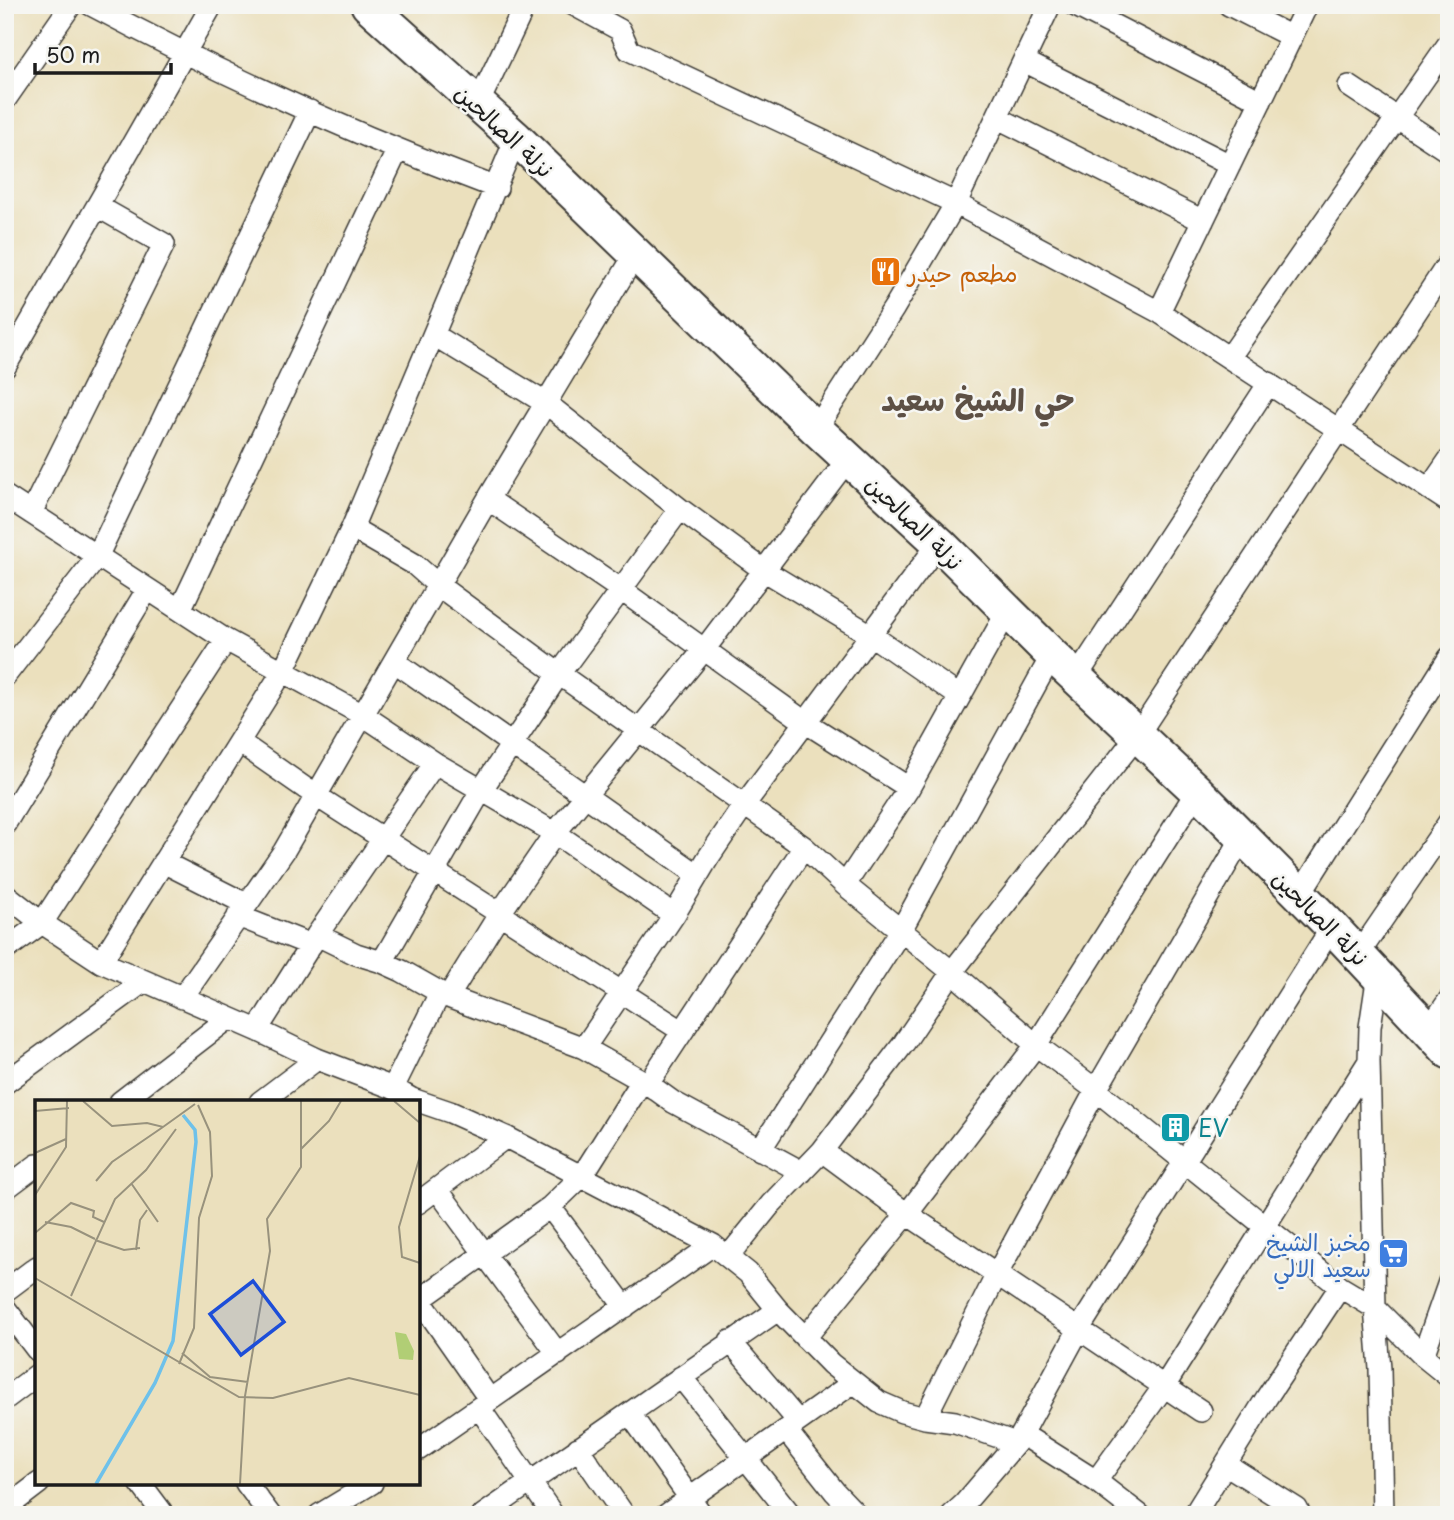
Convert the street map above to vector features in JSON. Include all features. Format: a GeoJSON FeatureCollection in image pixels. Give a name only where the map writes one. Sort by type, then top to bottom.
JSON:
{"type":"FeatureCollection","features":[{"type":"Feature","properties":{"kind":"main road","name":"نزلة الصالحين"},"geometry":{"type":"LineString","coordinates":[[368,5],[516,138],[816,429],[1197,791],[1332,926],[1439,1040]]}},
{"type":"Feature","properties":{"kind":"street"},"geometry":{"type":"LineString","coordinates":[[5,100],[71,5]]}},
{"type":"Feature","properties":{"kind":"street"},"geometry":{"type":"LineString","coordinates":[[91,5],[184,54],[310,111],[397,150],[497,188]]}},
{"type":"Feature","properties":{"kind":"street"},"geometry":{"type":"LineString","coordinates":[[5,367],[212,5]]}},
{"type":"Feature","properties":{"kind":"street"},"geometry":{"type":"LineString","coordinates":[[478,104],[525,5]]}},
{"type":"Feature","properties":{"kind":"street"},"geometry":{"type":"LineString","coordinates":[[574,5],[620,30],[629,50],[956,204],[1159,312],[1449,502]]}},
{"type":"Feature","properties":{"kind":"street"},"geometry":{"type":"LineString","coordinates":[[816,429],[956,204],[1051,5]]}},
{"type":"Feature","properties":{"kind":"street"},"geometry":{"type":"LineString","coordinates":[[1074,5],[1261,102]]}},
{"type":"Feature","properties":{"kind":"street"},"geometry":{"type":"LineString","coordinates":[[1229,5],[1292,37]]}},
{"type":"Feature","properties":{"kind":"street"},"geometry":{"type":"LineString","coordinates":[[1159,312],[1307,5]]}},
{"type":"Feature","properties":{"kind":"street"},"geometry":{"type":"LineString","coordinates":[[1229,358],[1449,43]]}},
{"type":"Feature","properties":{"kind":"street"},"geometry":{"type":"LineString","coordinates":[[1024,61],[1230,165]]}},
{"type":"Feature","properties":{"kind":"street"},"geometry":{"type":"LineString","coordinates":[[1349,86],[1449,152]]}},
{"type":"Feature","properties":{"kind":"street"},"geometry":{"type":"LineString","coordinates":[[5,676],[97,557],[310,111]]}},
{"type":"Feature","properties":{"kind":"street"},"geometry":{"type":"LineString","coordinates":[[998,118],[1203,221]]}},
{"type":"Feature","properties":{"kind":"street"},"geometry":{"type":"LineString","coordinates":[[101,962],[283,671],[352,528],[516,138]]}},
{"type":"Feature","properties":{"kind":"street"},"geometry":{"type":"LineString","coordinates":[[180,610],[397,150]]}},
{"type":"Feature","properties":{"kind":"street"},"geometry":{"type":"LineString","coordinates":[[31,513],[163,244],[97,206]]}},
{"type":"Feature","properties":{"kind":"street"},"geometry":{"type":"LineString","coordinates":[[182,998],[284,851],[488,499],[636,253]]}},
{"type":"Feature","properties":{"kind":"street"},"geometry":{"type":"LineString","coordinates":[[420,1445],[485,1404],[625,1307],[721,1251],[822,1151],[904,1043],[952,972],[1137,736],[1449,262]]}},
{"type":"Feature","properties":{"kind":"street"},"geometry":{"type":"LineString","coordinates":[[434,335],[547,404],[680,509],[765,571],[871,635],[959,696]]}},
{"type":"Feature","properties":{"kind":"street"},"geometry":{"type":"LineString","coordinates":[[1076,678],[1269,383]]}},
{"type":"Feature","properties":{"kind":"street"},"geometry":{"type":"LineString","coordinates":[[5,894],[42,923],[101,962],[404,1096],[444,995],[555,833],[703,651],[848,459]]}},
{"type":"Feature","properties":{"kind":"street"},"geometry":{"type":"LineString","coordinates":[[1429,489],[1449,460]]}},
{"type":"Feature","properties":{"kind":"street"},"geometry":{"type":"LineString","coordinates":[[6,498],[226,640],[363,715],[435,763],[555,833],[674,915]]}},
{"type":"Feature","properties":{"kind":"street"},"geometry":{"type":"LineString","coordinates":[[488,499],[620,589],[805,722],[909,788]]}},
{"type":"Feature","properties":{"kind":"street"},"geometry":{"type":"LineString","coordinates":[[382,962],[482,789],[512,743],[680,509]]}},
{"type":"Feature","properties":{"kind":"street"},"geometry":{"type":"LineString","coordinates":[[352,528],[414,564],[439,586],[559,674],[804,847],[900,932],[952,972],[1036,1045],[1096,1090],[1339,1287],[1376,1308],[1423,1356],[1449,1377]]}},
{"type":"Feature","properties":{"kind":"street"},"geometry":{"type":"LineString","coordinates":[[584,1048],[744,805],[939,543]]}},
{"type":"Feature","properties":{"kind":"street"},"geometry":{"type":"LineString","coordinates":[[5,824],[147,590]]}},
{"type":"Feature","properties":{"kind":"street"},"geometry":{"type":"LineString","coordinates":[[845,885],[909,788],[1007,612]]}},
{"type":"Feature","properties":{"kind":"street"},"geometry":{"type":"LineString","coordinates":[[5,950],[42,923],[226,640]]}},
{"type":"Feature","properties":{"kind":"street"},"geometry":{"type":"LineString","coordinates":[[760,1150],[900,932],[1052,655]]}},
{"type":"Feature","properties":{"kind":"street"},"geometry":{"type":"LineString","coordinates":[[1300,894],[1449,658]]}},
{"type":"Feature","properties":{"kind":"street"},"geometry":{"type":"LineString","coordinates":[[395,662],[698,875]]}},
{"type":"Feature","properties":{"kind":"street"},"geometry":{"type":"LineString","coordinates":[[239,742],[315,795],[682,1031]]}},
{"type":"Feature","properties":{"kind":"street"},"geometry":{"type":"LineString","coordinates":[[257,1030],[314,940],[435,763]]}},
{"type":"Feature","properties":{"kind":"street"},"geometry":{"type":"LineString","coordinates":[[805,1338],[907,1214],[1036,1045],[1197,791]]}},
{"type":"Feature","properties":{"kind":"street"},"geometry":{"type":"LineString","coordinates":[[1383,1515],[1368,965],[1449,822]]}},
{"type":"Feature","properties":{"kind":"street"},"geometry":{"type":"LineString","coordinates":[[925,1419],[997,1274],[1096,1090],[1242,838]]}},
{"type":"Feature","properties":{"kind":"street"},"geometry":{"type":"LineString","coordinates":[[420,1299],[550,1207],[582,1177],[804,847]]}},
{"type":"Feature","properties":{"kind":"street"},"geometry":{"type":"LineString","coordinates":[[163,862],[242,910],[314,940],[382,962],[444,995],[584,1048],[645,1082],[673,1102],[802,1172]]}},
{"type":"Feature","properties":{"kind":"street"},"geometry":{"type":"LineString","coordinates":[[952,1515],[1019,1438],[1079,1329],[1332,926]]}},
{"type":"Feature","properties":{"kind":"street"},"geometry":{"type":"LineString","coordinates":[[5,1083],[143,982]]}},
{"type":"Feature","properties":{"kind":"street"},"geometry":{"type":"LineString","coordinates":[[1439,1040],[1449,1000]]}},
{"type":"Feature","properties":{"kind":"street"},"geometry":{"type":"LineString","coordinates":[[123,1100],[229,1018]]}},
{"type":"Feature","properties":{"kind":"street"},"geometry":{"type":"LineString","coordinates":[[263,1100],[317,1059]]}},
{"type":"Feature","properties":{"kind":"street"},"geometry":{"type":"LineString","coordinates":[[1096,1481],[1165,1385],[1369,1061]]}},
{"type":"Feature","properties":{"kind":"street"},"geometry":{"type":"LineString","coordinates":[[420,1102],[506,1137],[721,1251],[748,1273],[805,1338],[879,1402],[925,1419],[956,1422],[1019,1438],[1096,1481],[1140,1515]]}},
{"type":"Feature","properties":{"kind":"street"},"geometry":{"type":"LineString","coordinates":[[420,1202],[506,1137]]}},
{"type":"Feature","properties":{"kind":"street"},"geometry":{"type":"LineString","coordinates":[[822,1151],[907,1214],[1201,1411]]}},
{"type":"Feature","properties":{"kind":"street"},"geometry":{"type":"LineString","coordinates":[[5,1189],[35,1166]]}},
{"type":"Feature","properties":{"kind":"street"},"geometry":{"type":"LineString","coordinates":[[437,1189],[558,1354]]}},
{"type":"Feature","properties":{"kind":"street"},"geometry":{"type":"LineString","coordinates":[[550,1207],[625,1307]]}},
{"type":"Feature","properties":{"kind":"street"},"geometry":{"type":"LineString","coordinates":[[5,1291],[35,1268]]}},
{"type":"Feature","properties":{"kind":"street"},"geometry":{"type":"LineString","coordinates":[[1423,1356],[1449,1282]]}},
{"type":"Feature","properties":{"kind":"street"},"geometry":{"type":"LineString","coordinates":[[1194,1515],[1267,1396],[1339,1287]]}},
{"type":"Feature","properties":{"kind":"street"},"geometry":{"type":"LineString","coordinates":[[420,1302],[553,1515]]}},
{"type":"Feature","properties":{"kind":"street"},"geometry":{"type":"LineString","coordinates":[[5,1308],[35,1347]]}},
{"type":"Feature","properties":{"kind":"street"},"geometry":{"type":"LineString","coordinates":[[483,1515],[778,1310]]}},
{"type":"Feature","properties":{"kind":"street"},"geometry":{"type":"LineString","coordinates":[[730,1341],[792,1425],[835,1492],[856,1515]]}},
{"type":"Feature","properties":{"kind":"street"},"geometry":{"type":"LineString","coordinates":[[5,1399],[35,1376]]}},
{"type":"Feature","properties":{"kind":"street"},"geometry":{"type":"LineString","coordinates":[[681,1377],[791,1515]]}},
{"type":"Feature","properties":{"kind":"street"},"geometry":{"type":"LineString","coordinates":[[666,1515],[696,1506],[747,1458],[854,1382]]}},
{"type":"Feature","properties":{"kind":"street"},"geometry":{"type":"LineString","coordinates":[[630,1414],[696,1506]]}},
{"type":"Feature","properties":{"kind":"street"},"geometry":{"type":"LineString","coordinates":[[578,1448],[624,1515]]}},
{"type":"Feature","properties":{"kind":"street"},"geometry":{"type":"LineString","coordinates":[[1227,1465],[1297,1509],[1300,1515]]}},
{"type":"Feature","properties":{"kind":"street"},"geometry":{"type":"LineString","coordinates":[[5,1509],[36,1485]]}},
{"type":"Feature","properties":{"kind":"street"},"geometry":{"type":"LineString","coordinates":[[248,1485],[270,1515]]}},
{"type":"Feature","properties":{"kind":"street"},"geometry":{"type":"LineString","coordinates":[[147,1486],[164,1515]]}},
{"type":"Feature","properties":{"kind":"street"},"geometry":{"type":"LineString","coordinates":[[319,1515],[361,1486]]}},
{"type":"Feature","properties":{"kind":"place","name":"مطعم حيدر"},"geometry":{"type":"Point","coordinates":[885,272]}},
{"type":"Feature","properties":{"kind":"place","name":"EV"},"geometry":{"type":"Point","coordinates":[1175,1127]}},
{"type":"Feature","properties":{"kind":"place","name":"مخبز الشيخ سعيد الالي"},"geometry":{"type":"Point","coordinates":[1394,1254]}},
{"type":"Feature","properties":{"kind":"district","name":"حي الشيخ سعيد"},"geometry":{"type":"Point","coordinates":[978,398]}}]}
